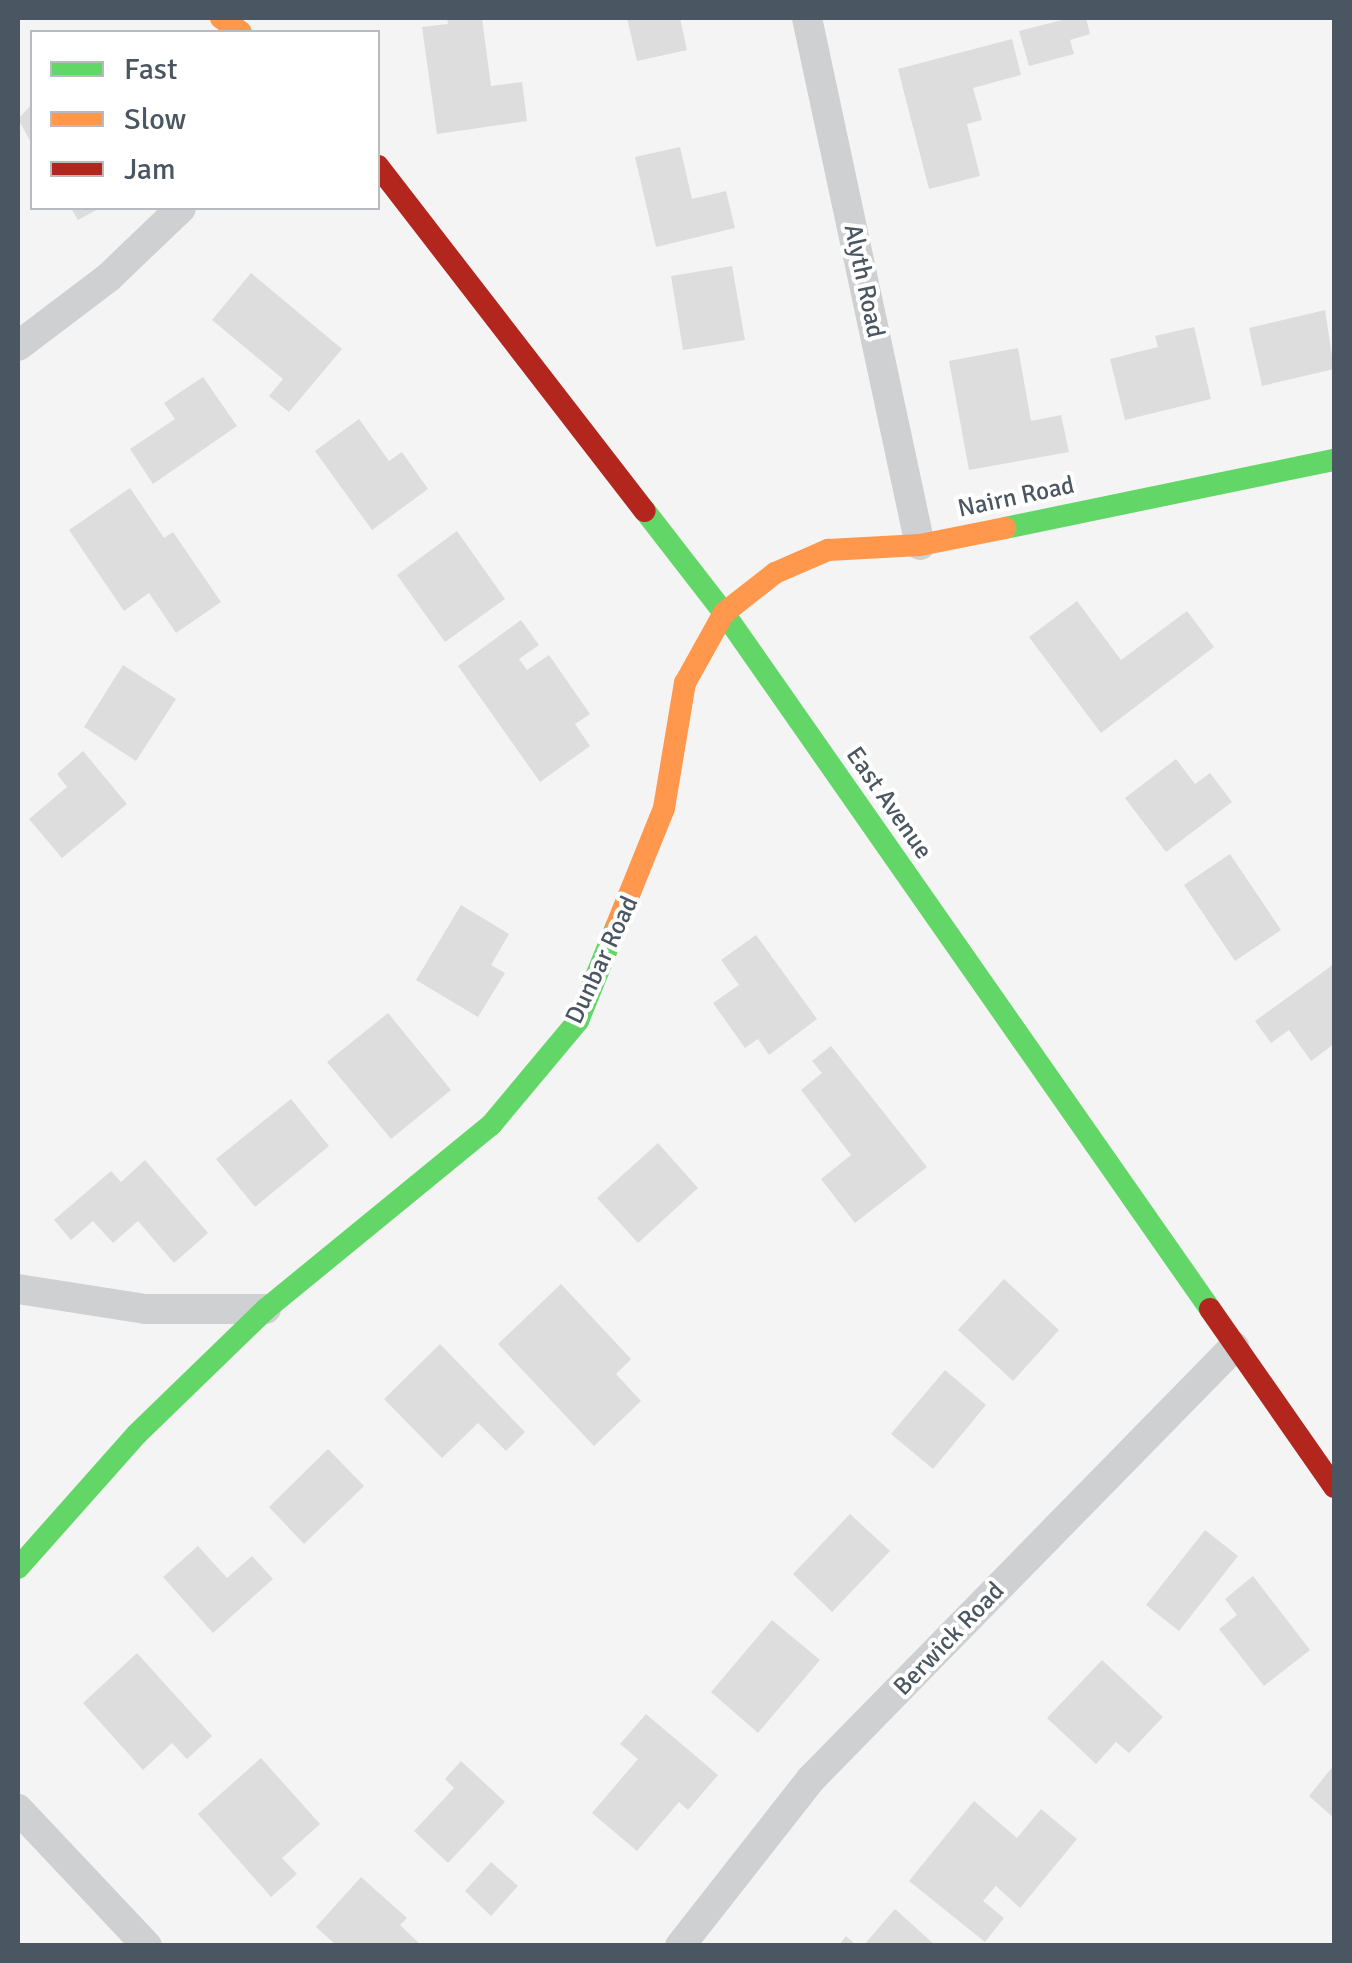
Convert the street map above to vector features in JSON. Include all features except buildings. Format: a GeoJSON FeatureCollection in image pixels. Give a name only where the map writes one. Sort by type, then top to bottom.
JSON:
{"type":"FeatureCollection","features":[{"type":"Feature","properties":{"kind":"street","name":"Alyth Road"},"geometry":{"type":"LineString","coordinates":[[807,18],[920,545]]}},
{"type":"Feature","properties":{"kind":"street","name":"East Avenue"},"geometry":{"type":"LineString","coordinates":[[380,169],[724,613],[1334,1487]]}},
{"type":"Feature","properties":{"kind":"street"},"geometry":{"type":"LineString","coordinates":[[18,346],[108,278],[179,210]]}},
{"type":"Feature","properties":{"kind":"street","name":"Nairn Road"},"geometry":{"type":"LineString","coordinates":[[724,613],[775,573],[828,550],[920,545],[1334,460]]}},
{"type":"Feature","properties":{"kind":"street","name":"Dunbar Road"},"geometry":{"type":"LineString","coordinates":[[18,1568],[138,1434],[266,1309],[492,1125],[578,1021],[664,808],[685,682],[724,613]]}},
{"type":"Feature","properties":{"kind":"street"},"geometry":{"type":"LineString","coordinates":[[18,1289],[144,1309],[266,1309]]}},
{"type":"Feature","properties":{"kind":"street","name":"Berwick Road"},"geometry":{"type":"LineString","coordinates":[[680,1946],[812,1779],[1234,1346]]}},
{"type":"Feature","properties":{"kind":"street"},"geometry":{"type":"LineString","coordinates":[[18,1809],[148,1946]]}},
{"type":"Feature","properties":{"kind":"traffic: fast"},"geometry":{"type":"LineString","coordinates":[[1005,528],[1334,460]]}},
{"type":"Feature","properties":{"kind":"traffic: fast"},"geometry":{"type":"LineString","coordinates":[[645,511],[724,613],[1210,1309]]}},
{"type":"Feature","properties":{"kind":"traffic: fast"},"geometry":{"type":"LineString","coordinates":[[18,1568],[137,1434],[266,1309],[491,1125],[578,1021],[616,927]]}},
{"type":"Feature","properties":{"kind":"traffic: slow"},"geometry":{"type":"LineString","coordinates":[[221,18],[238,30]]}},
{"type":"Feature","properties":{"kind":"traffic: slow"},"geometry":{"type":"LineString","coordinates":[[616,927],[664,808],[685,683],[724,613],[775,573],[828,550],[920,545],[1005,528]]}},
{"type":"Feature","properties":{"kind":"traffic: jam"},"geometry":{"type":"LineString","coordinates":[[380,169],[645,511]]}},
{"type":"Feature","properties":{"kind":"traffic: jam"},"geometry":{"type":"LineString","coordinates":[[1210,1309],[1334,1487]]}}]}
